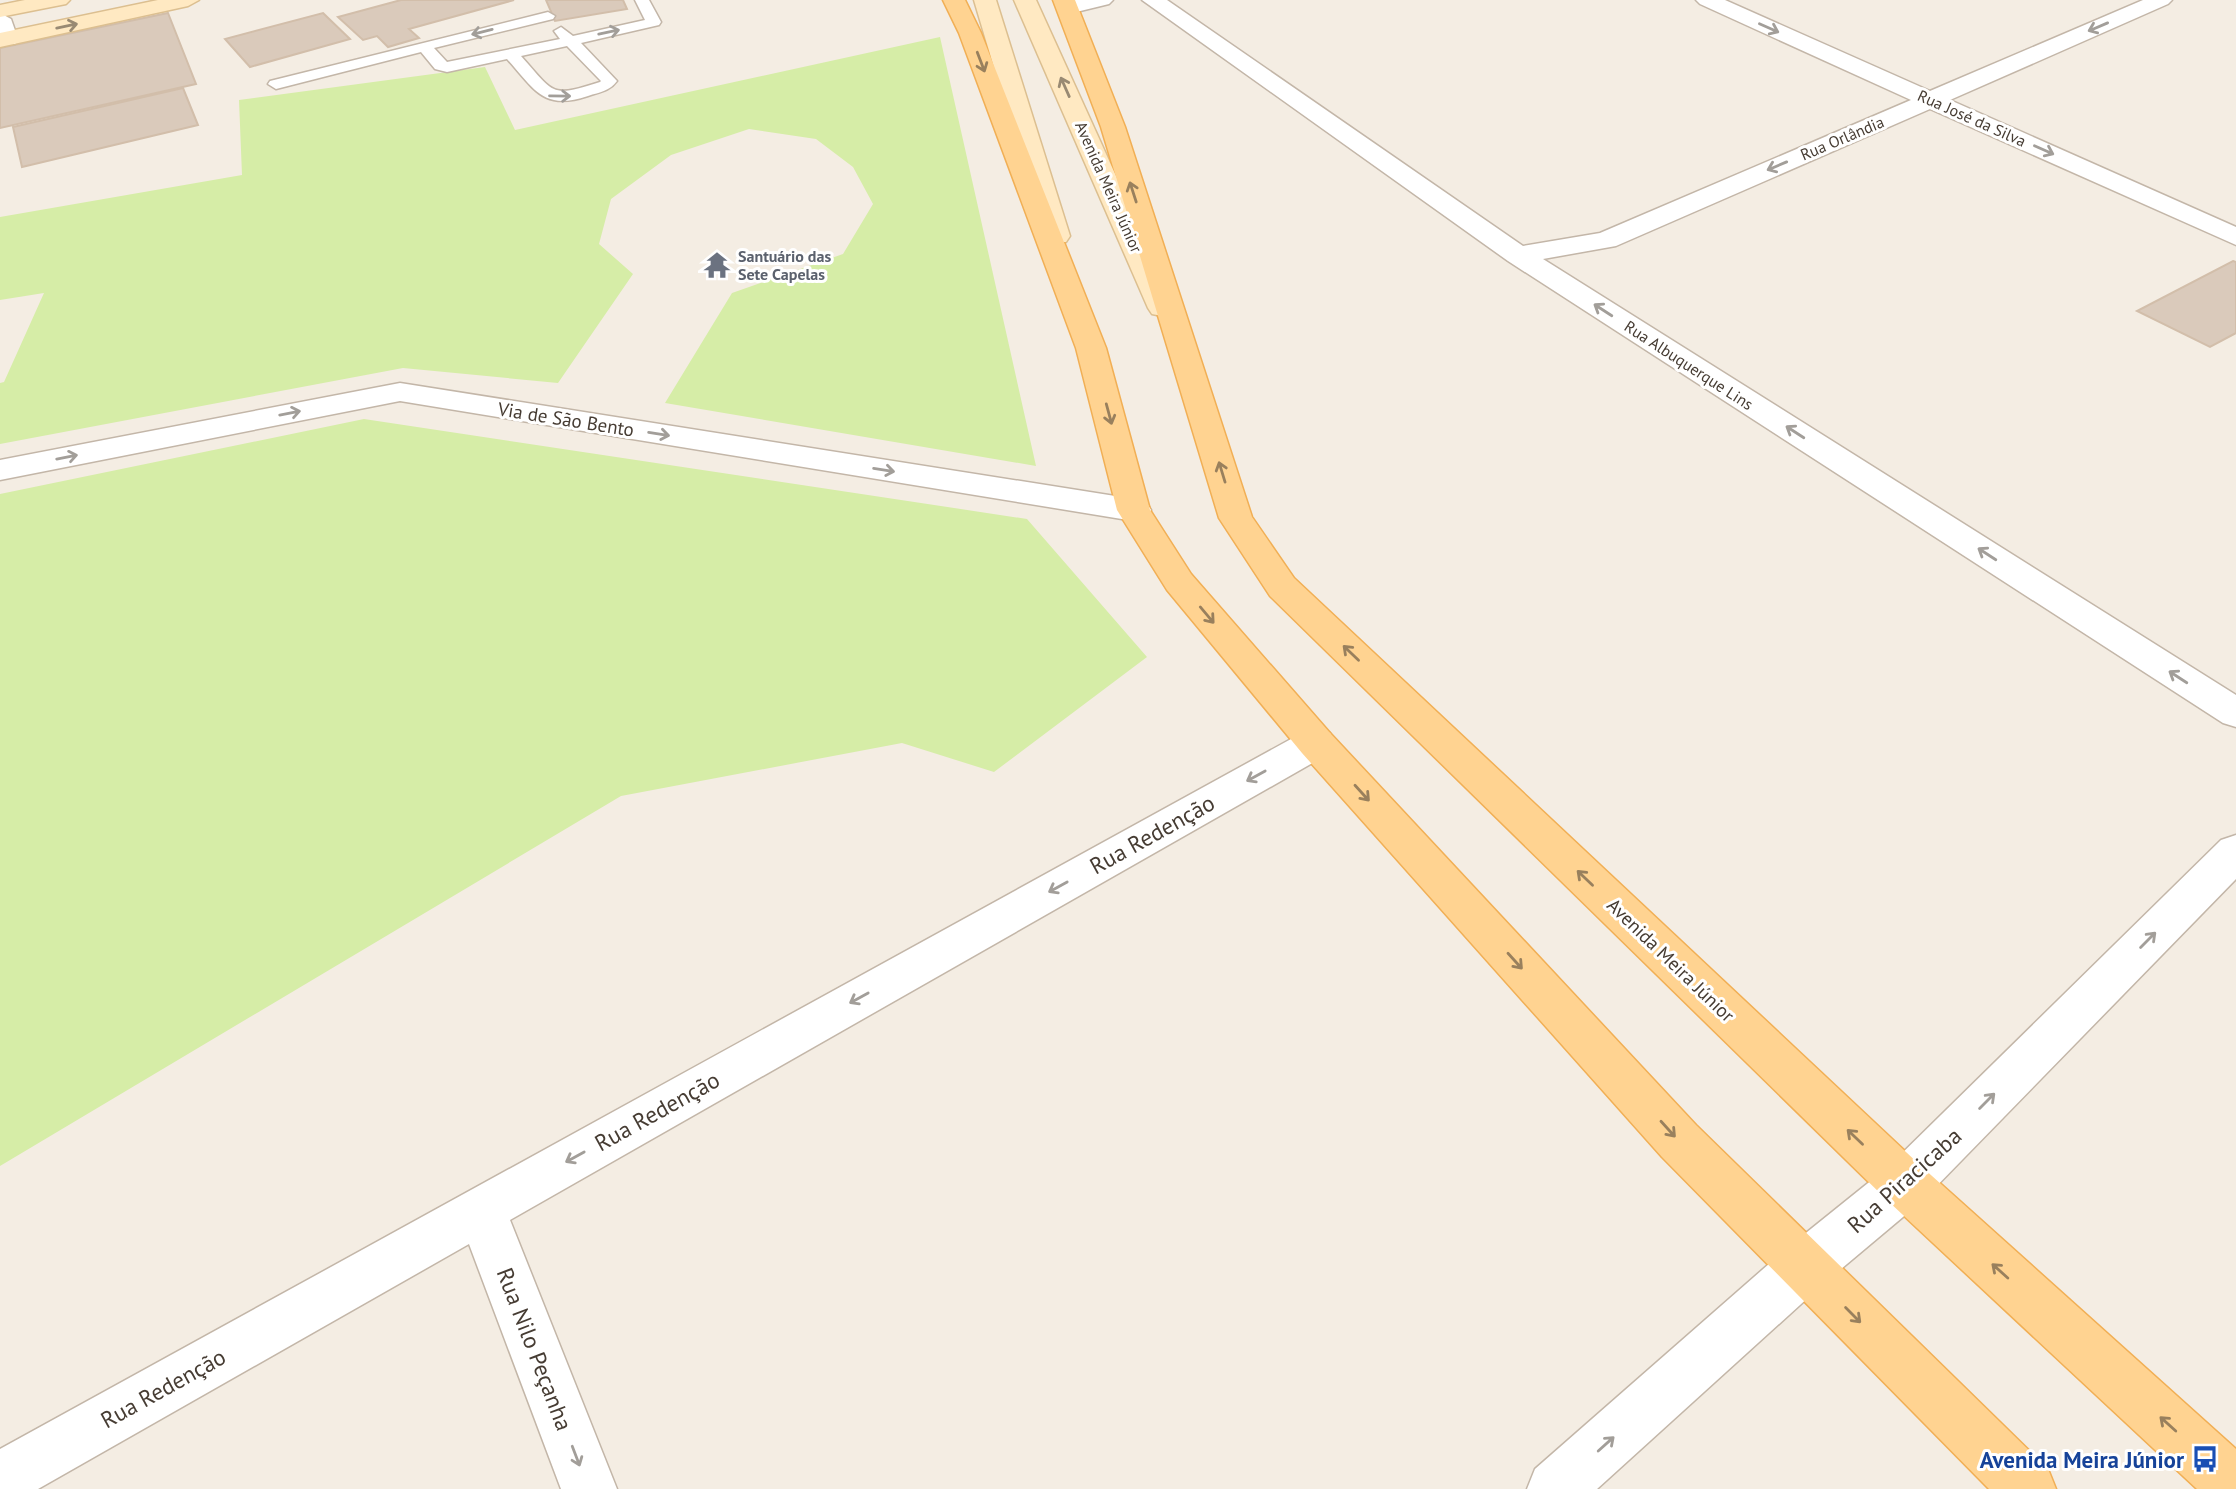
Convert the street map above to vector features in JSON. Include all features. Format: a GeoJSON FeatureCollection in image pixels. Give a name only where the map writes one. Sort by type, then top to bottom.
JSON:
{"type":"FeatureCollection","features":[{"type":"Feature","properties":{"kind":"main road"},"geometry":{"type":"LineString","coordinates":[[0,11],[59,0]]}},
{"type":"Feature","properties":{"kind":"main road"},"geometry":{"type":"LineString","coordinates":[[2,33],[188,0]]}},
{"type":"Feature","properties":{"kind":"main road"},"geometry":{"type":"LineString","coordinates":[[954,0],[970,33],[1091,348]]}},
{"type":"Feature","properties":{"kind":"main road"},"geometry":{"type":"LineString","coordinates":[[985,0],[1091,348],[1134,510],[1179,582],[1316,743],[1679,1141],[2028,1489]]}},
{"type":"Feature","properties":{"kind":"main road","name":"Avenida Meira Júnior"},"geometry":{"type":"LineString","coordinates":[[1025,0],[1191,374]]}},
{"type":"Feature","properties":{"kind":"main road","name":"Avenida Meira Júnior"},"geometry":{"type":"LineString","coordinates":[[1066,4],[1112,127],[1236,518],[1282,587],[1905,1184],[2236,1487]]}},
{"type":"Feature","properties":{"kind":"street"},"geometry":{"type":"LineString","coordinates":[[1066,4],[1102,0]]}},
{"type":"Feature","properties":{"kind":"street","name":"Rua Albuquerque Lins"},"geometry":{"type":"LineString","coordinates":[[1153,0],[1518,255],[2236,713]]}},
{"type":"Feature","properties":{"kind":"street","name":"Rua José da Silva"},"geometry":{"type":"LineString","coordinates":[[1707,0],[2236,236]]}},
{"type":"Feature","properties":{"kind":"street","name":"Rua Orlândia"},"geometry":{"type":"LineString","coordinates":[[1518,255],[1607,240],[2161,0]]}},
{"type":"Feature","properties":{"kind":"street","name":"Via de São Bento"},"geometry":{"type":"LineString","coordinates":[[0,470],[400,392],[1134,510]]}},
{"type":"Feature","properties":{"kind":"street","name":"Rua Redenção"},"geometry":{"type":"LineString","coordinates":[[0,1480],[1316,743]]}},
{"type":"Feature","properties":{"kind":"street","name":"Rua Piracicaba"},"geometry":{"type":"LineString","coordinates":[[1555,1489],[1804,1267],[1905,1184],[2236,852]]}},
{"type":"Feature","properties":{"kind":"street","name":"Rua Nilo Peçanha"},"geometry":{"type":"LineString","coordinates":[[481,1209],[589,1489]]}},
{"type":"Feature","properties":{"kind":"lane"},"geometry":{"type":"LineString","coordinates":[[511,54],[548,95],[566,98],[606,85],[609,81],[570,41],[536,0]]}},
{"type":"Feature","properties":{"kind":"lane"},"geometry":{"type":"LineString","coordinates":[[425,46],[440,66],[447,67],[511,54],[654,22],[642,0]]}},
{"type":"Feature","properties":{"kind":"lane"},"geometry":{"type":"LineString","coordinates":[[276,84],[548,16]]}},
{"type":"Feature","properties":{"kind":"green space"},"geometry":{"type":"Polygon","coordinates":[[[940,37],[1036,466],[665,403],[732,293],[843,254],[873,204],[853,167],[816,139],[749,129],[671,155],[611,199],[599,244],[633,274],[558,383],[403,368],[0,444],[0,383],[4,382],[44,293],[0,300],[0,217],[242,175],[239,100],[485,67],[515,130],[940,37]]]}},
{"type":"Feature","properties":{"kind":"green space"},"geometry":{"type":"Polygon","coordinates":[[[364,419],[1027,519],[1147,657],[994,772],[902,743],[621,796],[0,1166],[0,494],[364,419]]]}},
{"type":"Feature","properties":{"kind":"building"},"geometry":{"type":"Polygon","coordinates":[[[401,0],[514,0],[409,29],[419,38],[388,47],[377,36],[363,40],[338,17],[401,0]]]}},
{"type":"Feature","properties":{"kind":"building"},"geometry":{"type":"Polygon","coordinates":[[[546,0],[623,0],[627,9],[555,21],[546,0]]]}},
{"type":"Feature","properties":{"kind":"building"},"geometry":{"type":"Polygon","coordinates":[[[168,13],[196,84],[0,128],[0,48],[168,13]]]}},
{"type":"Feature","properties":{"kind":"building"},"geometry":{"type":"Polygon","coordinates":[[[323,13],[350,39],[250,67],[225,39],[323,13]]]}},
{"type":"Feature","properties":{"kind":"building"},"geometry":{"type":"Polygon","coordinates":[[[183,88],[198,125],[22,167],[13,127],[183,88]]]}},
{"type":"Feature","properties":{"kind":"building"},"geometry":{"type":"Polygon","coordinates":[[[2233,261],[2236,262],[2236,333],[2210,347],[2137,311],[2233,261]]]}},
{"type":"Feature","properties":{"kind":"place","name":"Santuário das Sete Capelas"},"geometry":{"type":"Point","coordinates":[717,265]}},
{"type":"Feature","properties":{"kind":"place","name":"Avenida Meira Júnior"},"geometry":{"type":"Point","coordinates":[2205,1459]}}]}
